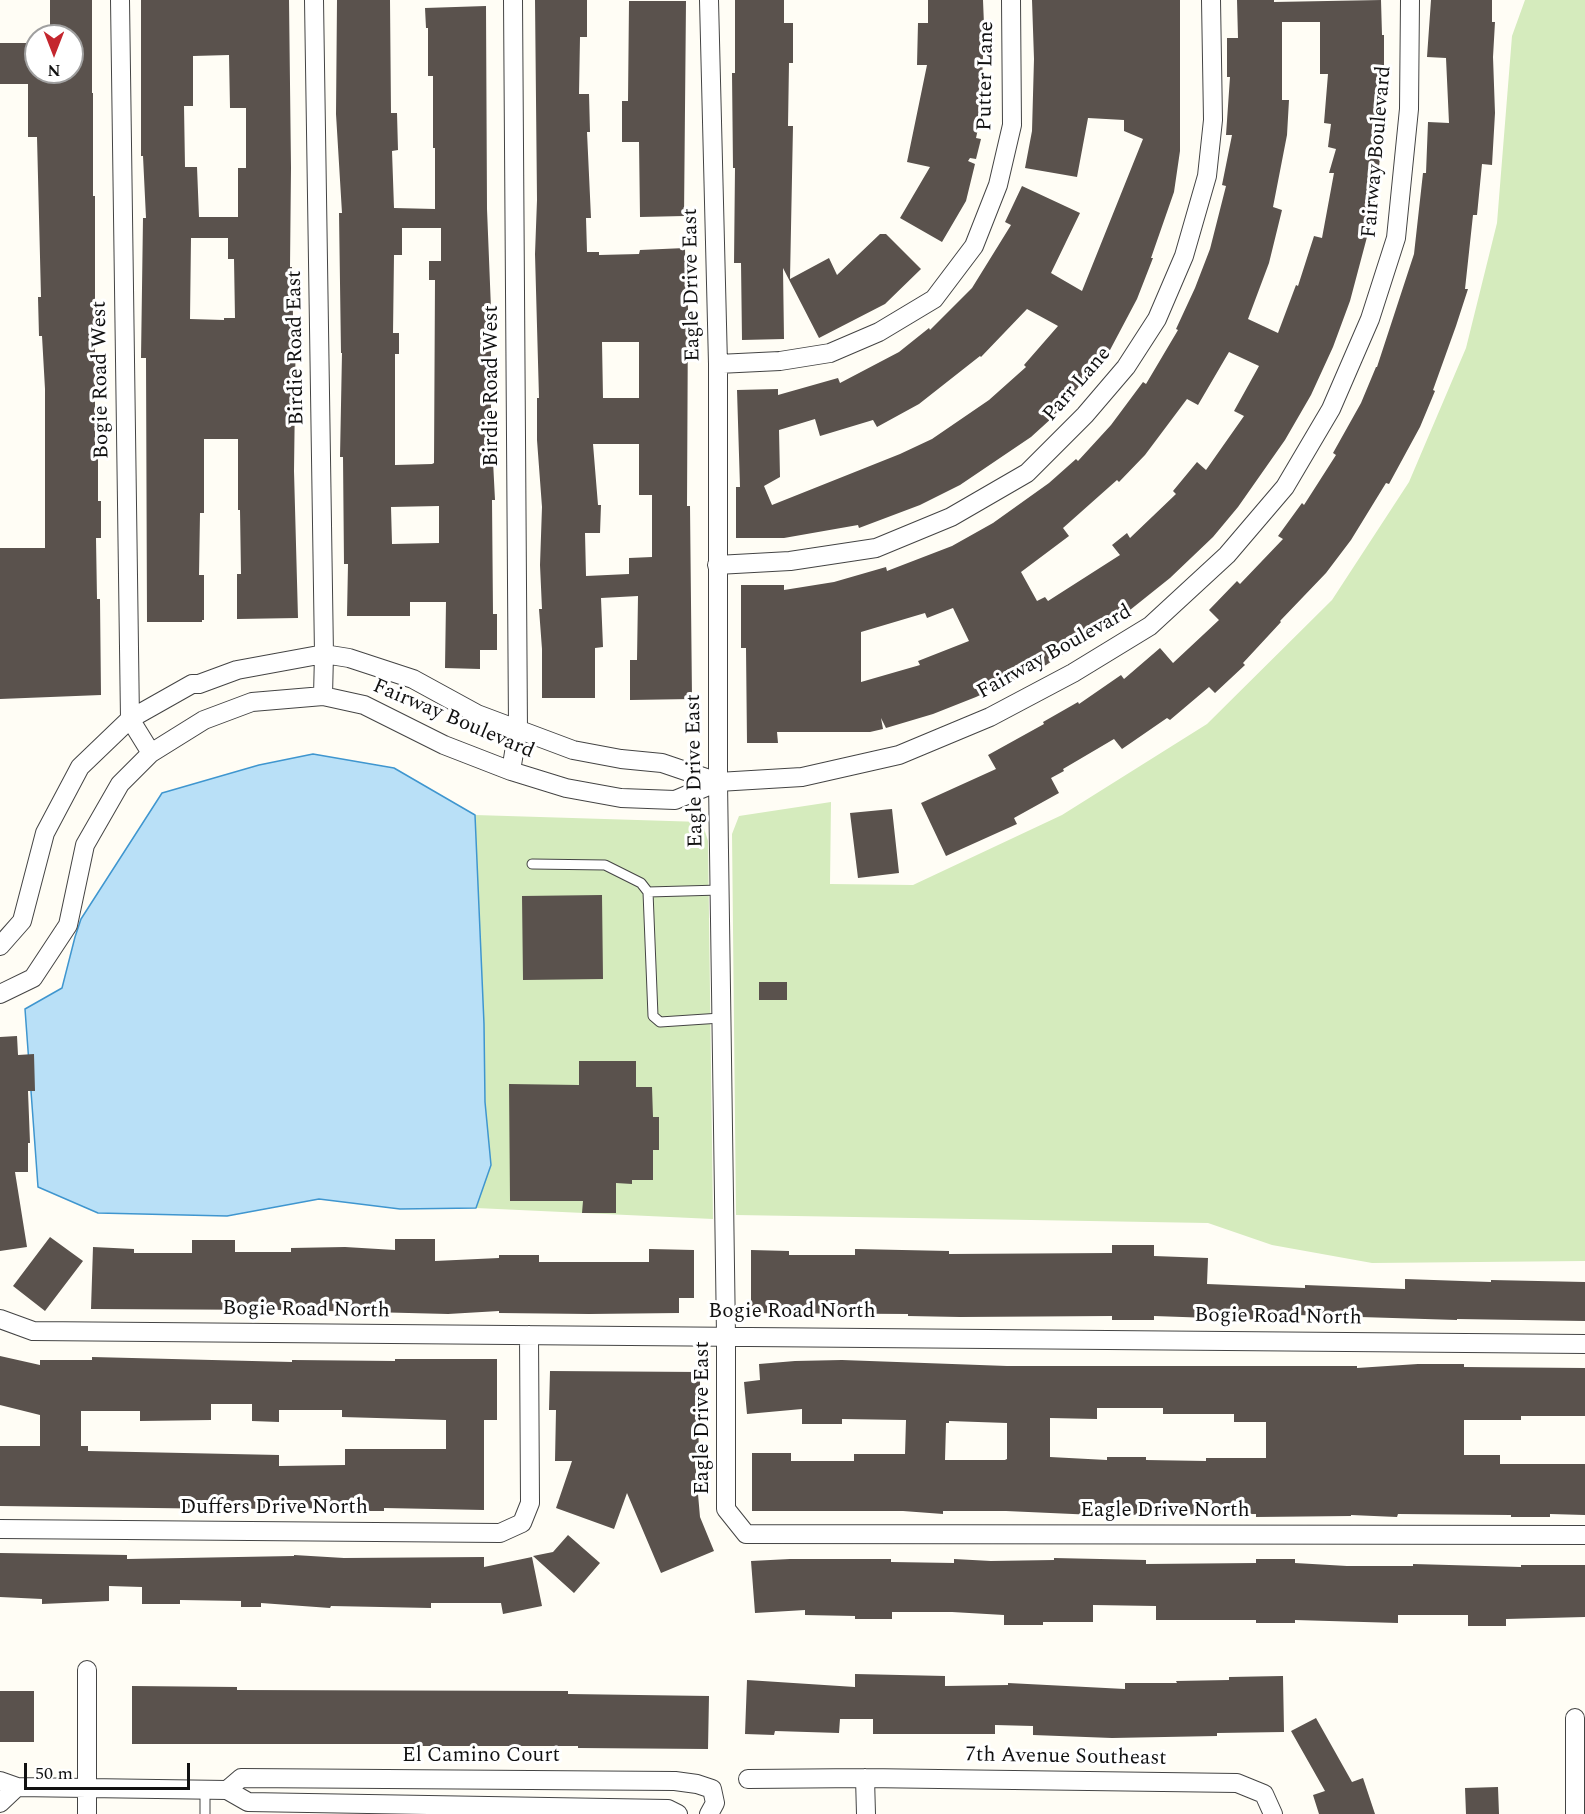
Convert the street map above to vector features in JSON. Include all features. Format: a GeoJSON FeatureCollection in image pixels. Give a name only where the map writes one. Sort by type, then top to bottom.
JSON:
{"type":"FeatureCollection","features":[{"type":"Feature","properties":{"kind":"street","name":"Bogie Road West"},"geometry":{"type":"LineString","coordinates":[[120,0],[130,719]]}},
{"type":"Feature","properties":{"kind":"street","name":"Birdie Road East"},"geometry":{"type":"LineString","coordinates":[[314,0],[323,696]]}},
{"type":"Feature","properties":{"kind":"street","name":"Birdie Road West"},"geometry":{"type":"LineString","coordinates":[[511,771],[518,728],[513,0]]}},
{"type":"Feature","properties":{"kind":"street","name":"Eagle Drive East"},"geometry":{"type":"LineString","coordinates":[[709,0],[718,364],[718,782],[726,1335],[726,1509],[746,1534]]}},
{"type":"Feature","properties":{"kind":"street","name":"Putter Lane"},"geometry":{"type":"LineString","coordinates":[[718,364],[780,361],[830,353],[879,332],[934,298],[974,246],[998,185],[1012,126],[1011,0]]}},
{"type":"Feature","properties":{"kind":"street","name":"Parr Lane"},"geometry":{"type":"LineString","coordinates":[[717,565],[790,561],[876,548],[951,517],[1027,473],[1085,415],[1126,366],[1157,319],[1184,256],[1206,176],[1213,120],[1211,0]]}},
{"type":"Feature","properties":{"kind":"street","name":"Fairway Boulevard"},"geometry":{"type":"LineString","coordinates":[[0,994],[33,978],[68,925],[85,845],[120,784],[151,753],[204,720],[252,702],[323,696],[364,705],[444,745],[511,771],[566,788],[621,798],[675,800],[718,782],[802,777],[899,755],[990,717],[1073,673],[1150,626],[1227,555],[1285,487],[1331,409],[1370,319],[1396,238],[1409,109],[1410,0]]}},
{"type":"Feature","properties":{"kind":"street","name":"Fairway Boulevard"},"geometry":{"type":"LineString","coordinates":[[0,946],[22,921],[45,834],[80,767],[130,719],[192,684],[199,684],[237,670],[324,654],[349,657],[413,679],[477,714],[573,750],[621,759],[662,763],[718,782]]}},
{"type":"Feature","properties":{"kind":"street"},"geometry":{"type":"LineString","coordinates":[[130,719],[151,753]]}},
{"type":"Feature","properties":{"kind":"street","name":"Bogie Road North"},"geometry":{"type":"LineString","coordinates":[[0,1319],[33,1331],[726,1335],[1585,1344]]}},
{"type":"Feature","properties":{"kind":"street","name":"Duffers Drive North"},"geometry":{"type":"LineString","coordinates":[[0,1529],[500,1533],[522,1524],[530,1503],[529,1335]]}},
{"type":"Feature","properties":{"kind":"street","name":"Eagle Drive North"},"geometry":{"type":"LineString","coordinates":[[746,1534],[1585,1535]]}},
{"type":"Feature","properties":{"kind":"street"},"geometry":{"type":"LineString","coordinates":[[87,1670],[87,1814]]}},
{"type":"Feature","properties":{"kind":"street"},"geometry":{"type":"LineString","coordinates":[[1575,1718],[1575,1814]]}},
{"type":"Feature","properties":{"kind":"street","name":"El Camino Court"},"geometry":{"type":"LineString","coordinates":[[227,1790],[241,1778],[675,1781],[712,1789],[715,1803],[709,1814]]}},
{"type":"Feature","properties":{"kind":"street"},"geometry":{"type":"LineString","coordinates":[[866,1778],[866,1814]]}},
{"type":"Feature","properties":{"kind":"street","name":"7th Avenue Southeast"},"geometry":{"type":"LineString","coordinates":[[748,1779],[866,1778],[1237,1783],[1264,1794],[1273,1814]]}},
{"type":"Feature","properties":{"kind":"street","name":"El Camino Court"},"geometry":{"type":"LineString","coordinates":[[0,1803],[9,1784],[227,1790],[248,1802],[668,1809],[678,1814]]}},
{"type":"Feature","properties":{"kind":"lane"},"geometry":{"type":"LineString","coordinates":[[532,864],[605,865],[640,883],[648,892],[653,1016],[660,1022],[722,1018]]}},
{"type":"Feature","properties":{"kind":"lane"},"geometry":{"type":"LineString","coordinates":[[648,892],[720,890]]}},
{"type":"Feature","properties":{"kind":"lane"},"geometry":{"type":"LineString","coordinates":[[205,1790],[205,1814]]}},
{"type":"Feature","properties":{"kind":"green space"},"geometry":{"type":"Polygon","coordinates":[[[1525,0],[1585,0],[1585,1261],[1372,1263],[1272,1245],[1208,1223],[736,1215],[732,834],[739,816],[831,802],[830,884],[913,885],[1062,815],[1207,724],[1332,600],[1409,482],[1466,348],[1497,223],[1512,36],[1525,0]]]}},
{"type":"Feature","properties":{"kind":"green space"},"geometry":{"type":"Polygon","coordinates":[[[475,815],[702,822],[708,841],[713,1219],[476,1208],[491,1165],[485,1102],[475,815]]]}},
{"type":"Feature","properties":{"kind":"water"},"geometry":{"type":"Polygon","coordinates":[[[313,754],[394,768],[475,815],[485,1102],[491,1165],[476,1208],[400,1209],[319,1199],[227,1216],[98,1213],[38,1187],[25,1009],[62,988],[81,919],[162,793],[259,765],[313,754]]]}},
{"type":"Feature","properties":{"kind":"building"},"geometry":{"type":"Polygon","coordinates":[[[50,0],[92,0],[95,448],[98,448],[98,501],[101,501],[101,538],[96,538],[97,599],[100,599],[101,695],[0,699],[0,548],[45,548],[45,389],[42,336],[39,336],[38,297],[41,297],[37,137],[28,137],[28,84],[84,84],[84,24],[50,24],[50,0]]]}},
{"type":"Feature","properties":{"kind":"building"},"geometry":{"type":"Polygon","coordinates":[[[141,0],[289,0],[290,267],[292,267],[293,317],[296,317],[294,471],[298,618],[237,619],[237,574],[241,574],[238,439],[204,439],[204,513],[200,513],[199,575],[204,575],[204,620],[202,622],[147,622],[146,358],[141,358],[143,218],[146,218],[143,156],[141,156],[141,0]],[[229,55],[193,56],[193,106],[184,106],[185,167],[197,167],[199,217],[238,217],[238,168],[246,168],[246,108],[230,108],[229,55]],[[191,238],[190,319],[235,318],[234,259],[228,259],[228,238],[191,238]]]}},
{"type":"Feature","properties":{"kind":"building"},"geometry":{"type":"Polygon","coordinates":[[[337,0],[390,0],[391,113],[397,113],[398,150],[392,151],[394,208],[435,209],[433,76],[428,76],[428,28],[426,28],[425,8],[486,6],[491,461],[493,461],[495,500],[492,500],[493,614],[497,614],[497,650],[480,650],[480,669],[445,668],[446,602],[410,602],[410,616],[347,616],[348,564],[344,564],[343,457],[340,457],[342,353],[339,213],[342,213],[336,114],[337,0]],[[402,228],[402,255],[394,255],[393,333],[399,333],[399,354],[395,354],[395,465],[432,464],[434,463],[435,280],[429,280],[429,261],[441,261],[441,228],[402,228]],[[439,506],[391,507],[392,544],[439,543],[439,506]]]}},
{"type":"Feature","properties":{"kind":"building"},"geometry":{"type":"Polygon","coordinates":[[[535,0],[587,0],[587,37],[580,37],[579,94],[589,94],[590,132],[587,132],[591,218],[586,218],[587,252],[599,252],[599,255],[639,254],[640,250],[685,248],[686,304],[688,304],[687,506],[690,506],[692,699],[630,700],[630,660],[637,660],[638,596],[601,598],[603,647],[595,648],[595,698],[542,698],[539,609],[542,609],[540,565],[542,507],[537,440],[537,398],[539,398],[535,254],[537,200],[535,0]],[[602,342],[603,398],[639,398],[639,342],[602,342]],[[593,444],[598,505],[601,505],[600,533],[585,533],[586,576],[629,574],[629,558],[652,557],[652,495],[639,495],[639,444],[593,444]]]}},
{"type":"Feature","properties":{"kind":"building"},"geometry":{"type":"Polygon","coordinates":[[[735,0],[784,0],[784,23],[793,23],[793,63],[789,63],[788,126],[793,126],[790,279],[829,258],[837,275],[880,234],[886,234],[921,269],[885,304],[819,338],[783,268],[784,339],[742,340],[741,263],[734,263],[735,168],[733,168],[732,73],[735,73],[735,0]]]}},
{"type":"Feature","properties":{"kind":"building"},"geometry":{"type":"Polygon","coordinates":[[[928,0],[983,0],[982,86],[987,87],[976,138],[981,139],[976,159],[970,158],[968,161],[975,164],[966,201],[942,242],[900,218],[930,167],[907,162],[927,65],[917,65],[918,23],[928,23],[928,0]]]}},
{"type":"Feature","properties":{"kind":"building"},"geometry":{"type":"Polygon","coordinates":[[[1032,0],[1180,0],[1180,151],[1174,192],[1137,299],[1110,350],[1053,417],[1031,437],[960,485],[920,505],[859,528],[858,525],[784,538],[736,538],[736,487],[740,487],[737,390],[778,389],[778,395],[838,378],[840,383],[899,352],[929,328],[930,330],[972,288],[1011,225],[1005,222],[1022,186],[1080,213],[1051,273],[1082,291],[1143,139],[1124,131],[1124,120],[1088,118],[1077,177],[1025,168],[1032,131],[1034,59],[1032,0]],[[1027,309],[981,357],[919,404],[877,427],[873,420],[820,436],[815,419],[779,430],[780,477],[764,486],[772,505],[932,439],[989,400],[1026,367],[1024,365],[1058,326],[1027,309]]]}},
{"type":"Feature","properties":{"kind":"building"},"geometry":{"type":"Polygon","coordinates":[[[1237,0],[1274,0],[1274,2],[1381,0],[1382,35],[1384,35],[1384,89],[1380,141],[1382,141],[1375,200],[1367,237],[1350,301],[1333,347],[1311,395],[1285,440],[1238,507],[1213,537],[1170,578],[1120,618],[1046,665],[933,714],[886,728],[881,718],[883,729],[870,732],[777,732],[778,743],[747,743],[746,648],[741,648],[741,585],[784,585],[784,590],[834,582],[886,567],[887,571],[952,546],[993,523],[1049,483],[1076,459],[1078,461],[1111,425],[1143,382],[1146,384],[1178,330],[1176,329],[1210,249],[1226,186],[1222,185],[1232,135],[1226,135],[1230,77],[1227,77],[1227,38],[1238,38],[1237,0]],[[1282,22],[1282,100],[1289,100],[1287,135],[1273,207],[1282,210],[1269,263],[1248,319],[1278,333],[1296,285],[1298,286],[1314,236],[1322,238],[1334,173],[1329,173],[1336,149],[1328,147],[1331,124],[1324,123],[1328,74],[1320,74],[1320,22],[1282,22]],[[1229,352],[1198,405],[1187,399],[1145,455],[1119,482],[1117,480],[1063,528],[1069,536],[1021,572],[1037,601],[1045,597],[1048,601],[1120,555],[1112,545],[1127,533],[1130,538],[1176,494],[1173,491],[1197,462],[1206,470],[1244,416],[1234,411],[1259,366],[1229,352]],[[953,608],[927,618],[925,613],[861,632],[861,682],[920,665],[918,661],[969,641],[953,608]]]}},
{"type":"Feature","properties":{"kind":"building"},"geometry":{"type":"Polygon","coordinates":[[[1431,0],[1492,0],[1492,22],[1495,22],[1493,57],[1495,113],[1492,165],[1482,164],[1477,215],[1473,215],[1465,289],[1468,289],[1433,390],[1435,391],[1420,427],[1389,484],[1386,483],[1351,540],[1326,573],[1243,663],[1245,665],[1215,693],[1209,687],[1170,720],[1167,718],[1122,749],[1114,739],[1063,769],[1064,771],[1051,778],[1059,793],[1014,818],[1017,824],[946,856],[921,803],[996,769],[988,755],[1078,702],[1079,704],[1121,675],[1124,679],[1160,648],[1173,663],[1219,620],[1209,610],[1237,581],[1240,584],[1283,539],[1278,536],[1302,503],[1304,505],[1336,455],[1333,453],[1361,403],[1377,367],[1414,254],[1423,173],[1426,173],[1428,122],[1449,123],[1446,58],[1427,57],[1431,0]]]}},
{"type":"Feature","properties":{"kind":"building"},"geometry":{"type":"Polygon","coordinates":[[[629,1],[686,1],[684,216],[640,217],[639,142],[622,142],[622,101],[628,101],[629,1]]]}},
{"type":"Feature","properties":{"kind":"building"},"geometry":{"type":"Polygon","coordinates":[[[0,43],[24,43],[24,84],[0,84],[0,43]]]}},
{"type":"Feature","properties":{"kind":"building"},"geometry":{"type":"Polygon","coordinates":[[[892,809],[899,873],[858,878],[850,813],[892,809]]]}},
{"type":"Feature","properties":{"kind":"building"},"geometry":{"type":"Polygon","coordinates":[[[602,895],[603,979],[523,980],[522,896],[602,895]]]}},
{"type":"Feature","properties":{"kind":"building"},"geometry":{"type":"Polygon","coordinates":[[[759,982],[787,982],[787,1000],[759,1000],[759,982]]]}},
{"type":"Feature","properties":{"kind":"building"},"geometry":{"type":"Polygon","coordinates":[[[17,1036],[18,1055],[34,1054],[35,1091],[28,1091],[30,1143],[28,1143],[28,1172],[15,1172],[27,1247],[0,1251],[0,1037],[17,1036]]]}},
{"type":"Feature","properties":{"kind":"building"},"geometry":{"type":"Polygon","coordinates":[[[579,1061],[636,1061],[636,1087],[652,1087],[653,1117],[659,1117],[659,1150],[653,1150],[653,1180],[632,1180],[632,1184],[616,1183],[616,1213],[582,1213],[583,1201],[510,1201],[509,1084],[579,1085],[579,1061]]]}},
{"type":"Feature","properties":{"kind":"building"},"geometry":{"type":"Polygon","coordinates":[[[50,1237],[83,1261],[45,1311],[13,1286],[50,1237]]]}},
{"type":"Feature","properties":{"kind":"building"},"geometry":{"type":"Polygon","coordinates":[[[395,1239],[435,1239],[435,1261],[499,1258],[499,1255],[539,1255],[539,1262],[649,1262],[649,1249],[694,1250],[694,1298],[679,1298],[679,1313],[499,1313],[499,1311],[448,1314],[91,1309],[93,1247],[134,1249],[134,1253],[192,1253],[192,1240],[235,1240],[235,1252],[291,1252],[291,1248],[345,1247],[395,1250],[395,1239]]]}},
{"type":"Feature","properties":{"kind":"building"},"geometry":{"type":"Polygon","coordinates":[[[1112,1245],[1154,1245],[1154,1256],[1208,1258],[1207,1284],[1405,1289],[1405,1279],[1585,1282],[1585,1321],[1296,1315],[1296,1321],[1154,1316],[1154,1320],[1112,1320],[1112,1316],[960,1317],[908,1316],[908,1314],[751,1313],[751,1250],[789,1251],[789,1255],[855,1255],[855,1249],[949,1251],[949,1254],[1112,1253],[1112,1245]]]}},
{"type":"Feature","properties":{"kind":"building"},"geometry":{"type":"Polygon","coordinates":[[[0,1356],[40,1365],[40,1360],[92,1360],[92,1357],[292,1362],[292,1360],[497,1359],[497,1420],[484,1420],[484,1510],[384,1508],[384,1511],[345,1511],[345,1508],[0,1506],[0,1446],[40,1446],[40,1415],[0,1405],[0,1356]],[[211,1404],[211,1420],[140,1421],[140,1411],[81,1411],[81,1446],[88,1446],[88,1451],[279,1455],[279,1466],[345,1465],[345,1449],[446,1449],[446,1420],[342,1417],[342,1410],[279,1410],[279,1422],[252,1421],[252,1404],[211,1404]]]}},
{"type":"Feature","properties":{"kind":"building"},"geometry":{"type":"Polygon","coordinates":[[[842,1360],[1007,1366],[1357,1366],[1357,1368],[1464,1364],[1464,1367],[1585,1368],[1585,1416],[1521,1416],[1521,1420],[1464,1420],[1464,1455],[1500,1455],[1500,1464],[1585,1464],[1585,1515],[1550,1514],[1550,1517],[1511,1517],[1511,1515],[1398,1514],[1397,1517],[1351,1515],[1256,1517],[1256,1514],[1095,1515],[1006,1511],[943,1511],[943,1514],[903,1511],[752,1511],[752,1453],[791,1453],[791,1461],[854,1461],[854,1454],[905,1454],[906,1420],[842,1419],[842,1424],[802,1424],[802,1409],[747,1414],[744,1382],[760,1380],[759,1364],[842,1360]],[[1097,1408],[1097,1419],[1050,1418],[1050,1457],[1107,1460],[1107,1457],[1146,1457],[1146,1460],[1206,1461],[1206,1458],[1266,1458],[1266,1422],[1234,1422],[1234,1414],[1163,1414],[1163,1408],[1097,1408]],[[949,1421],[946,1423],[945,1460],[1007,1459],[1007,1423],[949,1421]]]}},
{"type":"Feature","properties":{"kind":"building"},"geometry":{"type":"Polygon","coordinates":[[[550,1371],[700,1372],[699,1460],[695,1460],[700,1517],[714,1551],[661,1573],[627,1493],[614,1529],[556,1508],[572,1461],[555,1461],[556,1410],[549,1410],[550,1371]]]}},
{"type":"Feature","properties":{"kind":"building"},"geometry":{"type":"Polygon","coordinates":[[[568,1535],[600,1563],[574,1593],[533,1556],[553,1552],[568,1535]]]}},
{"type":"Feature","properties":{"kind":"building"},"geometry":{"type":"Polygon","coordinates":[[[0,1553],[127,1555],[127,1559],[294,1555],[344,1558],[484,1557],[484,1567],[532,1557],[542,1606],[503,1614],[501,1603],[431,1603],[431,1608],[331,1606],[330,1608],[261,1603],[261,1607],[241,1607],[241,1601],[180,1600],[180,1604],[142,1604],[142,1587],[109,1586],[109,1601],[42,1604],[42,1599],[0,1597],[0,1553]]]}},
{"type":"Feature","properties":{"kind":"building"},"geometry":{"type":"Polygon","coordinates":[[[1054,1558],[1146,1560],[1146,1564],[1256,1563],[1256,1559],[1295,1559],[1295,1563],[1347,1566],[1585,1565],[1585,1617],[1506,1619],[1506,1626],[1468,1626],[1468,1615],[1398,1615],[1398,1623],[1295,1620],[1295,1623],[1256,1623],[1256,1620],[1156,1620],[1156,1606],[1093,1605],[1093,1622],[1004,1625],[1004,1615],[952,1612],[892,1612],[892,1619],[805,1615],[805,1610],[755,1613],[751,1561],[891,1559],[891,1562],[954,1563],[954,1559],[991,1561],[1054,1560],[1054,1558]]]}},
{"type":"Feature","properties":{"kind":"building"},"geometry":{"type":"Polygon","coordinates":[[[855,1674],[945,1676],[945,1686],[1008,1685],[1008,1683],[1125,1689],[1125,1683],[1177,1683],[1176,1681],[1229,1680],[1229,1677],[1283,1676],[1284,1732],[1112,1738],[1033,1735],[1033,1726],[995,1725],[995,1734],[873,1734],[873,1719],[840,1719],[839,1733],[775,1731],[774,1735],[745,1734],[747,1680],[855,1687],[855,1674]]]}},
{"type":"Feature","properties":{"kind":"building"},"geometry":{"type":"Polygon","coordinates":[[[132,1686],[237,1687],[237,1690],[568,1691],[568,1694],[709,1696],[708,1749],[413,1746],[413,1744],[132,1744],[132,1686]]]}},
{"type":"Feature","properties":{"kind":"building"},"geometry":{"type":"Polygon","coordinates":[[[0,1691],[34,1691],[34,1742],[0,1742],[0,1691]]]}},
{"type":"Feature","properties":{"kind":"building"},"geometry":{"type":"Polygon","coordinates":[[[1316,1718],[1352,1782],[1363,1778],[1375,1814],[1319,1814],[1313,1795],[1325,1791],[1291,1731],[1316,1718]]]}},
{"type":"Feature","properties":{"kind":"building"},"geometry":{"type":"Polygon","coordinates":[[[1498,1787],[1499,1814],[1466,1814],[1465,1788],[1498,1787]]]}}]}
